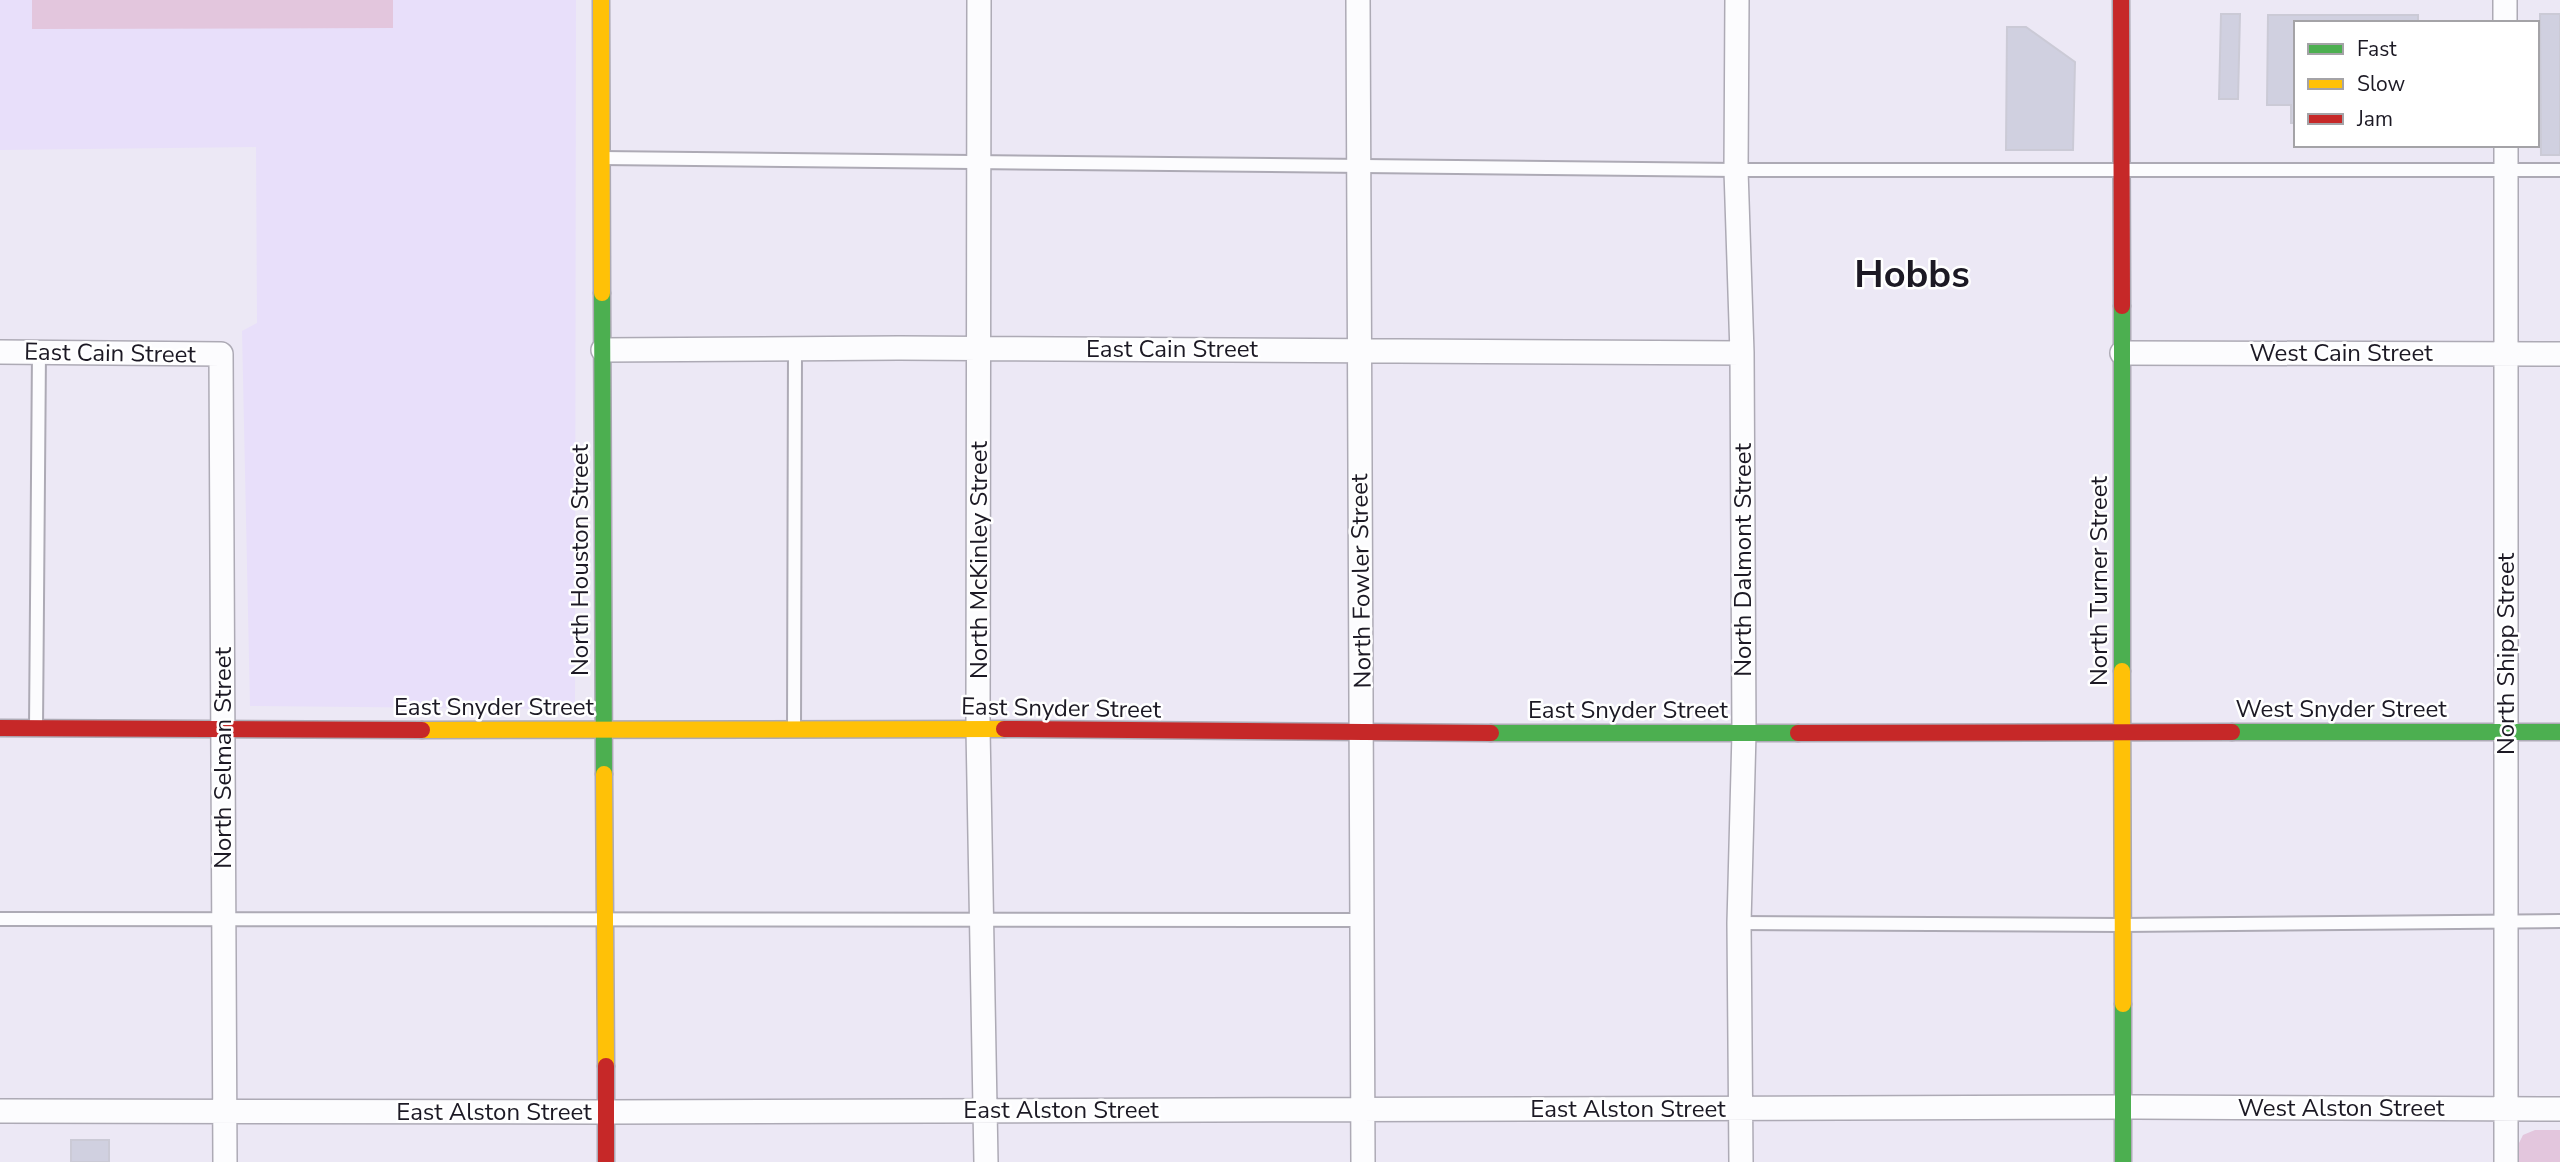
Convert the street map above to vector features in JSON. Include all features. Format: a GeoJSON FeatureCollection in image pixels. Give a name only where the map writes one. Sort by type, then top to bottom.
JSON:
{"type":"FeatureCollection","features":[{"type":"Feature","properties":{"kind":"street","name":"North Houston Street"},"geometry":{"type":"LineString","coordinates":[[601,0],[606,1162]]}},
{"type":"Feature","properties":{"kind":"street","name":"North McKinley Street"},"geometry":{"type":"LineString","coordinates":[[979,0],[978,729],[984,921],[986,1162]]}},
{"type":"Feature","properties":{"kind":"street","name":"North Fowler Street"},"geometry":{"type":"LineString","coordinates":[[1358,0],[1363,1162]]}},
{"type":"Feature","properties":{"kind":"street","name":"North Dalmont Street"},"geometry":{"type":"LineString","coordinates":[[1737,0],[1736,170],[1742,353],[1744,733],[1739,923],[1741,1162]]}},
{"type":"Feature","properties":{"kind":"street","name":"North Turner Street"},"geometry":{"type":"LineString","coordinates":[[2121,0],[2123,1162]]}},
{"type":"Feature","properties":{"kind":"street"},"geometry":{"type":"LineString","coordinates":[[2505,0],[2505,21]]}},
{"type":"Feature","properties":{"kind":"street","name":"North Shipp Street"},"geometry":{"type":"LineString","coordinates":[[2506,147],[2506,1162]]}},
{"type":"Feature","properties":{"kind":"street","name":"East Cain Street"},"geometry":{"type":"LineString","coordinates":[[603,349],[979,348],[1742,353]]}},
{"type":"Feature","properties":{"kind":"street","name":"East Cain Street"},"geometry":{"type":"LineString","coordinates":[[0,352],[221,354]]}},
{"type":"Feature","properties":{"kind":"street","name":"West Cain Street"},"geometry":{"type":"LineString","coordinates":[[2122,353],[2560,354]]}},
{"type":"Feature","properties":{"kind":"street","name":"North Selman Street"},"geometry":{"type":"LineString","coordinates":[[221,354],[225,1162]]}},
{"type":"Feature","properties":{"kind":"street","name":"East Snyder Street"},"geometry":{"type":"LineString","coordinates":[[0,728],[603,731],[978,729],[1363,733],[2122,732]]}},
{"type":"Feature","properties":{"kind":"street","name":"West Snyder Street"},"geometry":{"type":"LineString","coordinates":[[2122,732],[2560,732]]}},
{"type":"Feature","properties":{"kind":"street","name":"East Alston Street"},"geometry":{"type":"LineString","coordinates":[[0,1111],[2122,1108]]}},
{"type":"Feature","properties":{"kind":"street","name":"West Alston Street"},"geometry":{"type":"LineString","coordinates":[[2122,1108],[2560,1109]]}},
{"type":"Feature","properties":{"kind":"lane"},"geometry":{"type":"LineString","coordinates":[[602,158],[1736,170],[2560,170]]}},
{"type":"Feature","properties":{"kind":"lane"},"geometry":{"type":"LineString","coordinates":[[794,730],[795,348]]}},
{"type":"Feature","properties":{"kind":"lane"},"geometry":{"type":"LineString","coordinates":[[36,728],[39,352]]}},
{"type":"Feature","properties":{"kind":"lane"},"geometry":{"type":"LineString","coordinates":[[0,919],[1362,920]]}},
{"type":"Feature","properties":{"kind":"lane"},"geometry":{"type":"LineString","coordinates":[[1739,923],[2122,925],[2560,921]]}},
{"type":"Feature","properties":{"kind":"shaded area"},"geometry":{"type":"Polygon","coordinates":[[[0,0],[576,0],[575,709],[250,706],[242,331],[257,323],[256,147],[0,150],[0,0]]]}},
{"type":"Feature","properties":{"kind":"shaded area"},"geometry":{"type":"Polygon","coordinates":[[[32,0],[393,0],[393,28],[32,29],[32,0]]]}},
{"type":"Feature","properties":{"kind":"shaded area"},"geometry":{"type":"Polygon","coordinates":[[[2535,1130],[2560,1130],[2560,1162],[2517,1162],[2517,1147],[2523,1135],[2535,1130]]]}},
{"type":"Feature","properties":{"kind":"building"},"geometry":{"type":"Polygon","coordinates":[[[2221,14],[2240,14],[2238,99],[2219,99],[2221,14]]]}},
{"type":"Feature","properties":{"kind":"building"},"geometry":{"type":"Polygon","coordinates":[[[2540,14],[2560,14],[2560,155],[2541,155],[2540,14]]]}},
{"type":"Feature","properties":{"kind":"building"},"geometry":{"type":"Polygon","coordinates":[[[2268,15],[2418,15],[2418,21],[2294,21],[2294,123],[2291,123],[2291,105],[2267,105],[2268,15]]]}},
{"type":"Feature","properties":{"kind":"building"},"geometry":{"type":"Polygon","coordinates":[[[2007,27],[2026,27],[2075,62],[2073,150],[2006,150],[2007,27]]]}},
{"type":"Feature","properties":{"kind":"building"},"geometry":{"type":"Polygon","coordinates":[[[71,1140],[109,1140],[109,1162],[71,1162],[71,1140]]]}},
{"type":"Feature","properties":{"kind":"traffic: fast"},"geometry":{"type":"LineString","coordinates":[[602,293],[604,774]]}},
{"type":"Feature","properties":{"kind":"traffic: fast"},"geometry":{"type":"LineString","coordinates":[[2122,306],[2122,671]]}},
{"type":"Feature","properties":{"kind":"traffic: fast"},"geometry":{"type":"LineString","coordinates":[[2232,732],[2560,732]]}},
{"type":"Feature","properties":{"kind":"traffic: fast"},"geometry":{"type":"LineString","coordinates":[[1491,733],[1798,733]]}},
{"type":"Feature","properties":{"kind":"traffic: fast"},"geometry":{"type":"LineString","coordinates":[[2123,1004],[2123,1162]]}},
{"type":"Feature","properties":{"kind":"traffic: slow"},"geometry":{"type":"LineString","coordinates":[[601,0],[602,293]]}},
{"type":"Feature","properties":{"kind":"traffic: slow"},"geometry":{"type":"LineString","coordinates":[[2122,671],[2123,1004]]}},
{"type":"Feature","properties":{"kind":"traffic: slow"},"geometry":{"type":"LineString","coordinates":[[422,730],[1004,729]]}},
{"type":"Feature","properties":{"kind":"traffic: slow"},"geometry":{"type":"LineString","coordinates":[[604,774],[606,1066]]}},
{"type":"Feature","properties":{"kind":"traffic: jam"},"geometry":{"type":"LineString","coordinates":[[2121,0],[2122,306]]}},
{"type":"Feature","properties":{"kind":"traffic: jam"},"geometry":{"type":"LineString","coordinates":[[0,728],[422,730]]}},
{"type":"Feature","properties":{"kind":"traffic: jam"},"geometry":{"type":"LineString","coordinates":[[1004,729],[1491,733]]}},
{"type":"Feature","properties":{"kind":"traffic: jam"},"geometry":{"type":"LineString","coordinates":[[1798,733],[2232,732]]}},
{"type":"Feature","properties":{"kind":"traffic: jam"},"geometry":{"type":"LineString","coordinates":[[606,1066],[606,1162]]}},
{"type":"Feature","properties":{"kind":"district","name":"Hobbs"},"geometry":{"type":"Point","coordinates":[1912,274]}}]}
